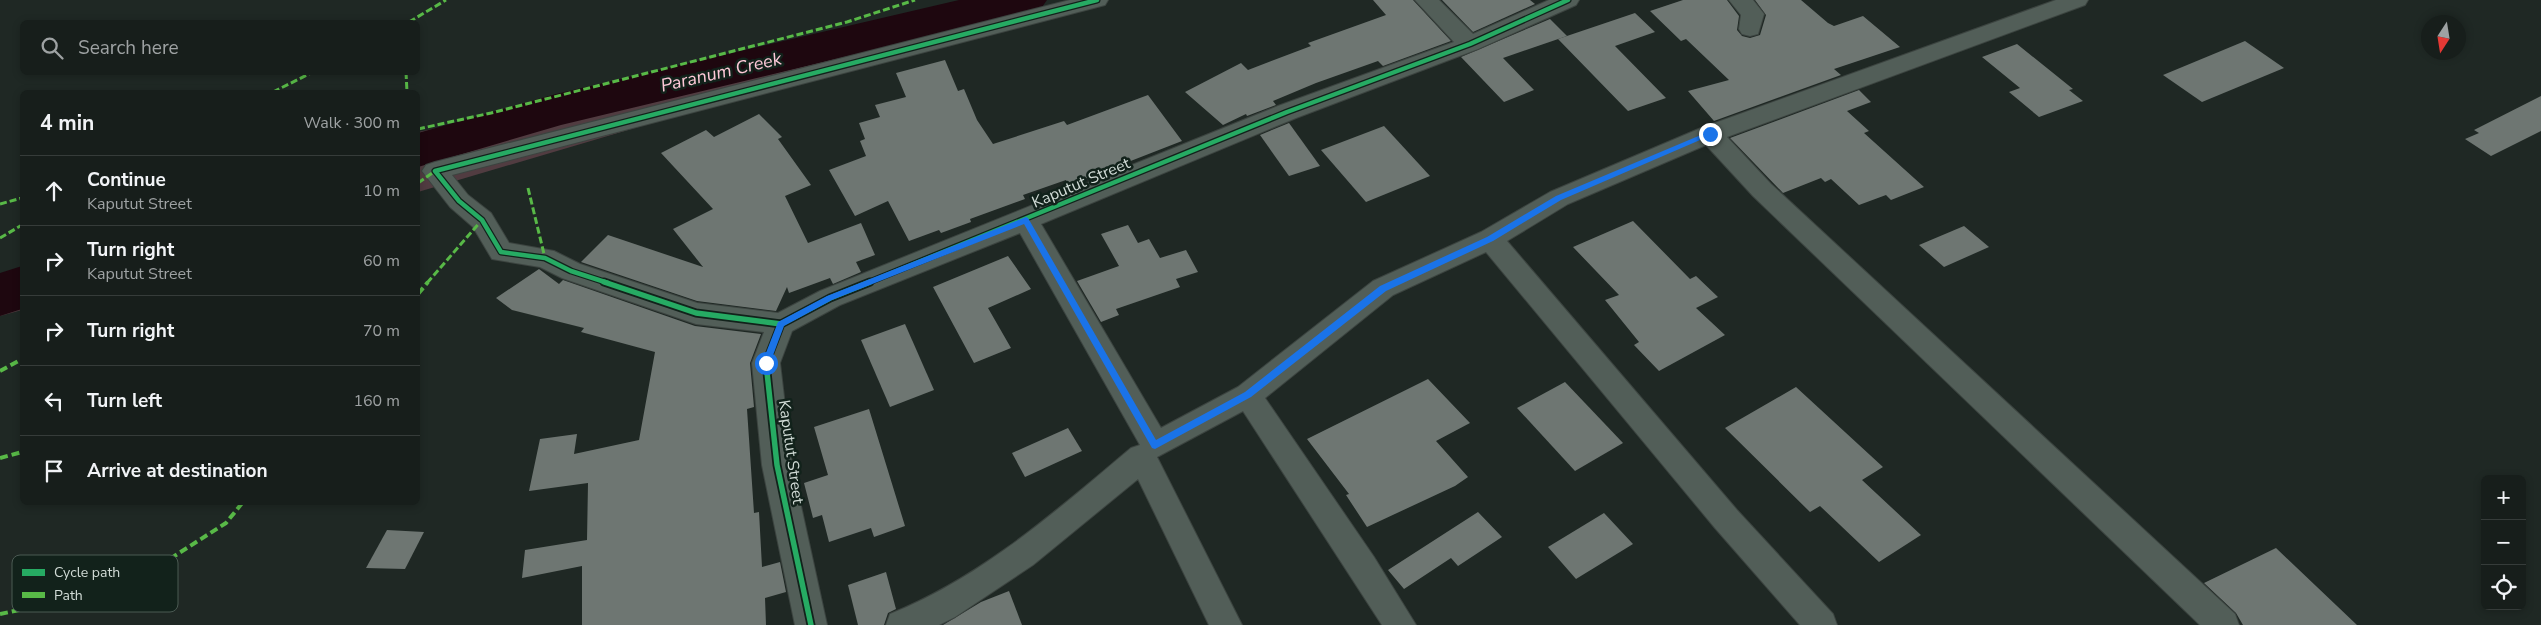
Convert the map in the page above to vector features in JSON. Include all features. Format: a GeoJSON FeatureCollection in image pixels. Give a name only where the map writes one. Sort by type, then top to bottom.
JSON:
{"type":"FeatureCollection","features":[{"type":"Feature","properties":{"kind":"street"},"geometry":{"type":"LineString","coordinates":[[781,324],[696,313],[571,271],[545,258],[501,252],[482,220],[459,202],[435,170],[1097,0]]}},
{"type":"Feature","properties":{"kind":"street"},"geometry":{"type":"LineString","coordinates":[[1426,0],[1470,44]]}},
{"type":"Feature","properties":{"kind":"street","name":"Kaputut Street"},"geometry":{"type":"LineString","coordinates":[[811,625],[777,465],[766,363],[781,324],[830,298],[1026,220],[1287,112],[1470,44],[1568,0]]}},
{"type":"Feature","properties":{"kind":"street"},"geometry":{"type":"LineString","coordinates":[[1740,0],[1753,14],[1750,29]]}},
{"type":"Feature","properties":{"kind":"street"},"geometry":{"type":"LineString","coordinates":[[902,625],[942,608],[984,582],[1051,532],[1148,451],[1248,394],[1383,288],[1490,239],[1558,198],[1710,134],[2077,0]]}},
{"type":"Feature","properties":{"kind":"street"},"geometry":{"type":"LineString","coordinates":[[1710,134],[1762,190],[2223,625]]}},
{"type":"Feature","properties":{"kind":"street"},"geometry":{"type":"LineString","coordinates":[[1026,220],[1148,451],[1226,625]]}},
{"type":"Feature","properties":{"kind":"street"},"geometry":{"type":"LineString","coordinates":[[1490,239],[1726,519],[1822,625]]}},
{"type":"Feature","properties":{"kind":"street"},"geometry":{"type":"LineString","coordinates":[[1248,394],[1293,466],[1372,579],[1400,625]]}},
{"type":"Feature","properties":{"kind":"shaded area"},"geometry":{"type":"Polygon","coordinates":[[[833,30],[878,56],[420,191],[420,132],[467,122],[833,30]]]}},
{"type":"Feature","properties":{"kind":"shaded area"},"geometry":{"type":"Polygon","coordinates":[[[20,277],[20,311],[0,316],[0,296],[20,277]]]}},
{"type":"Feature","properties":{"kind":"building"},"geometry":{"type":"Polygon","coordinates":[[[1373,0],[1413,0],[1451,41],[1383,66],[1378,61],[1316,83],[1273,101],[1276,105],[1247,116],[1246,114],[1223,125],[1185,92],[1241,63],[1248,70],[1311,46],[1308,43],[1386,15],[1373,0]]]}},
{"type":"Feature","properties":{"kind":"building"},"geometry":{"type":"Polygon","coordinates":[[[1442,0],[1530,0],[1535,4],[1473,32],[1442,0]]]}},
{"type":"Feature","properties":{"kind":"building"},"geometry":{"type":"Polygon","coordinates":[[[1683,0],[1727,0],[1739,16],[1737,30],[1742,36],[1750,38],[1760,35],[1766,15],[1755,0],[1801,0],[1834,26],[1863,16],[1900,47],[1834,69],[1841,75],[1714,121],[1688,91],[1729,80],[1686,39],[1681,41],[1650,11],[1683,0]]]}},
{"type":"Feature","properties":{"kind":"building"},"geometry":{"type":"Polygon","coordinates":[[[1635,13],[1655,32],[1615,46],[1666,98],[1628,111],[1558,39],[1635,13]]]}},
{"type":"Feature","properties":{"kind":"building"},"geometry":{"type":"Polygon","coordinates":[[[1550,19],[1567,36],[1503,58],[1534,90],[1504,102],[1461,57],[1550,19]]]}},
{"type":"Feature","properties":{"kind":"building"},"geometry":{"type":"Polygon","coordinates":[[[2245,41],[2284,68],[2202,102],[2163,75],[2245,41]]]}},
{"type":"Feature","properties":{"kind":"building"},"geometry":{"type":"Polygon","coordinates":[[[2017,44],[2073,89],[2069,90],[2083,101],[2039,117],[2009,92],[2020,88],[1982,57],[2017,44]]]}},
{"type":"Feature","properties":{"kind":"building"},"geometry":{"type":"Polygon","coordinates":[[[945,60],[958,91],[964,89],[977,120],[993,144],[1064,121],[1067,125],[1148,95],[1182,141],[1069,185],[1066,180],[1023,195],[1025,199],[970,219],[971,222],[941,233],[939,230],[909,241],[888,201],[855,216],[829,170],[866,156],[860,141],[865,139],[859,123],[880,117],[875,105],[906,97],[896,73],[945,60]]]}},
{"type":"Feature","properties":{"kind":"building"},"geometry":{"type":"Polygon","coordinates":[[[1859,90],[1871,102],[1847,111],[1869,131],[1864,133],[1924,187],[1891,200],[1886,195],[1859,205],[1831,179],[1825,182],[1821,178],[1783,193],[1730,138],[1859,90]]]}},
{"type":"Feature","properties":{"kind":"building"},"geometry":{"type":"Polygon","coordinates":[[[2541,96],[2541,131],[2491,156],[2465,139],[2479,133],[2474,130],[2541,96]]]}},
{"type":"Feature","properties":{"kind":"building"},"geometry":{"type":"Polygon","coordinates":[[[759,114],[782,137],[778,139],[811,185],[785,196],[808,243],[861,223],[875,255],[856,262],[861,272],[833,284],[830,278],[789,293],[787,287],[776,311],[697,301],[581,262],[608,235],[703,267],[673,229],[713,209],[661,153],[706,130],[714,137],[759,114]]]}},
{"type":"Feature","properties":{"kind":"building"},"geometry":{"type":"Polygon","coordinates":[[[1289,123],[1320,166],[1289,176],[1260,135],[1289,123]]]}},
{"type":"Feature","properties":{"kind":"building"},"geometry":{"type":"Polygon","coordinates":[[[1384,126],[1430,176],[1366,202],[1321,150],[1384,126]]]}},
{"type":"Feature","properties":{"kind":"building"},"geometry":{"type":"Polygon","coordinates":[[[1633,221],[1690,279],[1696,276],[1718,297],[1696,308],[1725,335],[1659,371],[1634,345],[1639,342],[1605,300],[1619,295],[1573,247],[1633,221]]]}},
{"type":"Feature","properties":{"kind":"building"},"geometry":{"type":"Polygon","coordinates":[[[1128,225],[1138,243],[1149,239],[1160,258],[1186,250],[1198,272],[1176,279],[1180,287],[1116,309],[1119,315],[1101,322],[1077,281],[1119,266],[1101,234],[1128,225]]]}},
{"type":"Feature","properties":{"kind":"building"},"geometry":{"type":"Polygon","coordinates":[[[1964,226],[1989,247],[1944,267],[1919,245],[1964,226]]]}},
{"type":"Feature","properties":{"kind":"building"},"geometry":{"type":"Polygon","coordinates":[[[1008,256],[1031,289],[988,308],[1011,348],[974,363],[933,287],[1008,256]]]}},
{"type":"Feature","properties":{"kind":"building"},"geometry":{"type":"Polygon","coordinates":[[[539,269],[559,284],[563,280],[695,326],[761,334],[750,363],[754,407],[747,409],[754,513],[759,512],[762,567],[780,562],[786,592],[765,598],[766,625],[582,625],[582,566],[522,578],[525,550],[587,540],[588,483],[529,491],[540,439],[577,434],[574,454],[639,440],[655,352],[581,332],[584,328],[512,310],[496,298],[539,269]]]}},
{"type":"Feature","properties":{"kind":"building"},"geometry":{"type":"Polygon","coordinates":[[[905,324],[934,390],[890,407],[861,340],[905,324]]]}},
{"type":"Feature","properties":{"kind":"building"},"geometry":{"type":"Polygon","coordinates":[[[1428,379],[1470,423],[1436,441],[1468,477],[1455,486],[1367,527],[1346,495],[1349,494],[1307,439],[1428,379]]]}},
{"type":"Feature","properties":{"kind":"building"},"geometry":{"type":"Polygon","coordinates":[[[1565,382],[1623,443],[1575,471],[1517,408],[1565,382]]]}},
{"type":"Feature","properties":{"kind":"building"},"geometry":{"type":"Polygon","coordinates":[[[1796,387],[1883,467],[1862,480],[1921,535],[1879,562],[1820,506],[1810,512],[1725,428],[1796,387]]]}},
{"type":"Feature","properties":{"kind":"building"},"geometry":{"type":"Polygon","coordinates":[[[869,409],[905,526],[874,537],[871,528],[829,542],[822,515],[813,518],[804,483],[828,475],[814,427],[869,409]]]}},
{"type":"Feature","properties":{"kind":"building"},"geometry":{"type":"Polygon","coordinates":[[[1068,428],[1082,451],[1025,477],[1012,453],[1068,428]]]}},
{"type":"Feature","properties":{"kind":"building"},"geometry":{"type":"Polygon","coordinates":[[[1478,512],[1502,537],[1458,566],[1451,558],[1404,589],[1388,570],[1478,512]]]}},
{"type":"Feature","properties":{"kind":"building"},"geometry":{"type":"Polygon","coordinates":[[[1604,513],[1633,544],[1576,579],[1548,547],[1604,513]]]}},
{"type":"Feature","properties":{"kind":"building"},"geometry":{"type":"Polygon","coordinates":[[[387,530],[424,532],[405,569],[366,568],[387,530]]]}},
{"type":"Feature","properties":{"kind":"building"},"geometry":{"type":"Polygon","coordinates":[[[2276,548],[2357,625],[2243,625],[2236,613],[2204,583],[2276,548]]]}},
{"type":"Feature","properties":{"kind":"building"},"geometry":{"type":"Polygon","coordinates":[[[886,572],[896,609],[888,613],[884,625],[858,625],[848,585],[886,572]]]}},
{"type":"Feature","properties":{"kind":"building"},"geometry":{"type":"Polygon","coordinates":[[[1009,591],[1022,625],[943,625],[981,602],[1009,591]]]}},
{"type":"Feature","properties":{"kind":"waterway","name":"Paranum Creek"},"geometry":{"type":"LineString","coordinates":[[420,149],[556,110],[996,5],[1025,0]]}},
{"type":"Feature","properties":{"kind":"waterway","name":"Paranum Creek"},"geometry":{"type":"LineString","coordinates":[[0,296],[20,287]]}},
{"type":"Feature","properties":{"kind":"marked path"},"geometry":{"type":"LineString","coordinates":[[412,20],[446,0]]}},
{"type":"Feature","properties":{"kind":"marked path"},"geometry":{"type":"LineString","coordinates":[[420,129],[491,113],[847,22],[915,0]]}},
{"type":"Feature","properties":{"kind":"marked path"},"geometry":{"type":"LineString","coordinates":[[277,90],[307,75]]}},
{"type":"Feature","properties":{"kind":"marked path"},"geometry":{"type":"LineString","coordinates":[[406,75],[407,90]]}},
{"type":"Feature","properties":{"kind":"marked path"},"geometry":{"type":"LineString","coordinates":[[420,182],[435,171]]}},
{"type":"Feature","properties":{"kind":"marked path"},"geometry":{"type":"LineString","coordinates":[[528,188],[545,258]]}},
{"type":"Feature","properties":{"kind":"marked path"},"geometry":{"type":"LineString","coordinates":[[0,204],[20,199]]}},
{"type":"Feature","properties":{"kind":"marked path"},"geometry":{"type":"LineString","coordinates":[[420,292],[482,220]]}},
{"type":"Feature","properties":{"kind":"marked path"},"geometry":{"type":"LineString","coordinates":[[0,238],[20,226]]}},
{"type":"Feature","properties":{"kind":"marked path"},"geometry":{"type":"LineString","coordinates":[[0,371],[20,360]]}},
{"type":"Feature","properties":{"kind":"marked path"},"geometry":{"type":"LineString","coordinates":[[0,458],[20,453]]}},
{"type":"Feature","properties":{"kind":"marked path"},"geometry":{"type":"LineString","coordinates":[[176,555],[226,523],[241,505]]}},
{"type":"Feature","properties":{"kind":"marked path"},"geometry":{"type":"LineString","coordinates":[[0,614],[12,612]]}},
{"type":"Feature","properties":{"kind":"cycle path"},"geometry":{"type":"LineString","coordinates":[[781,324],[696,313],[571,271],[545,258],[501,252],[482,220],[459,201],[435,171],[1097,0]]}},
{"type":"Feature","properties":{"kind":"cycle path"},"geometry":{"type":"LineString","coordinates":[[811,625],[777,465],[766,363],[781,324],[830,298],[1026,220],[1287,112],[1470,44],[1568,0]]}},
{"type":"Feature","properties":{"kind":"route"},"geometry":{"type":"LineString","coordinates":[[766,363],[781,324],[830,298],[1026,220],[1155,445],[1248,394],[1383,288],[1490,239],[1558,198],[1710,134]]}}]}
